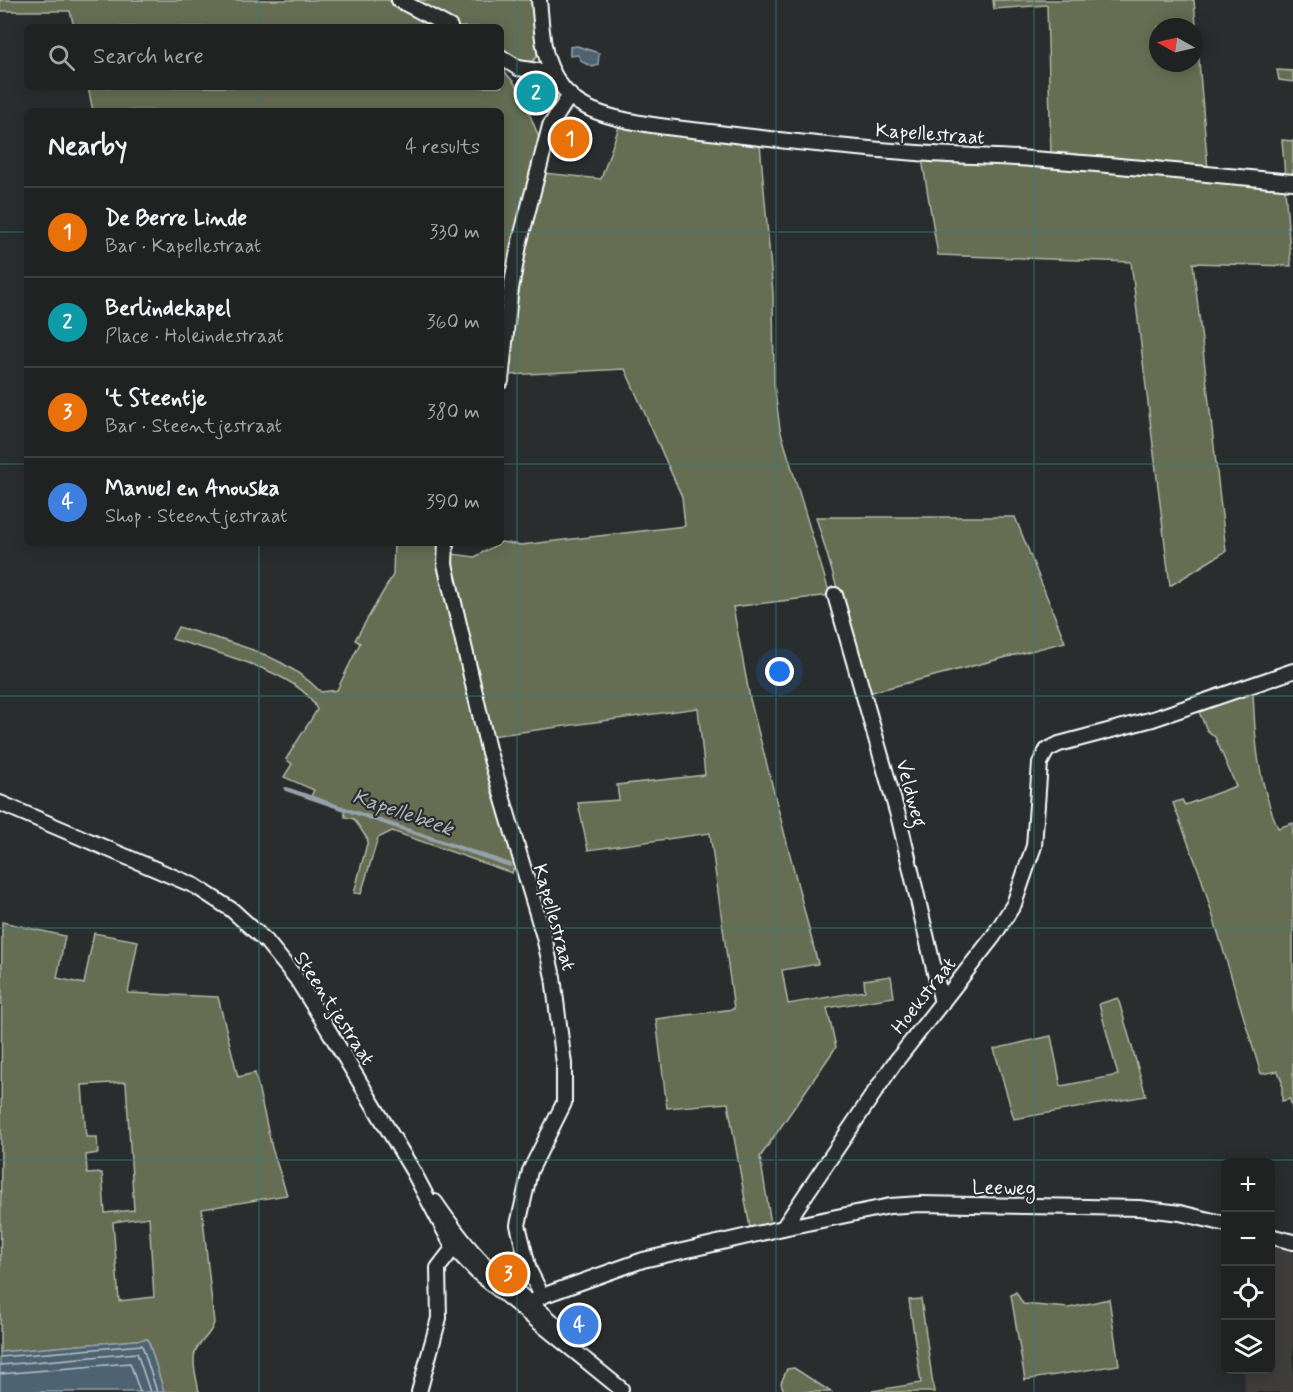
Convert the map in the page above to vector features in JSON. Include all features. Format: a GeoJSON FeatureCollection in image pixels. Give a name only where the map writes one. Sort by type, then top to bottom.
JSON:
{"type":"FeatureCollection","features":[{"type":"Feature","properties":{"kind":"street"},"geometry":{"type":"LineString","coordinates":[[399,0],[444,24]]}},
{"type":"Feature","properties":{"kind":"street"},"geometry":{"type":"LineString","coordinates":[[539,0],[544,57],[551,73]]}},
{"type":"Feature","properties":{"kind":"street"},"geometry":{"type":"LineString","coordinates":[[504,59],[518,68],[551,73]]}},
{"type":"Feature","properties":{"kind":"street","name":"Kapellestraat"},"geometry":{"type":"LineString","coordinates":[[551,73],[570,95],[586,106],[610,116],[650,125],[917,153],[1048,160],[1293,182]]}},
{"type":"Feature","properties":{"kind":"street"},"geometry":{"type":"LineString","coordinates":[[504,358],[519,245],[550,126],[570,95]]}},
{"type":"Feature","properties":{"kind":"street","name":"Kapellestraat"},"geometry":{"type":"LineString","coordinates":[[446,546],[445,564],[488,749],[544,937],[553,977],[563,1053],[564,1103],[530,1171],[518,1225],[529,1270],[532,1302]]}},
{"type":"Feature","properties":{"kind":"street","name":"Veldweg"},"geometry":{"type":"LineString","coordinates":[[835,595],[899,819],[942,1004]]}},
{"type":"Feature","properties":{"kind":"street","name":"Hoekstraat"},"geometry":{"type":"LineString","coordinates":[[783,1228],[893,1065],[993,937],[1014,904],[1034,846],[1037,780],[1040,764],[1047,750],[1059,744],[1153,719],[1293,671]]}},
{"type":"Feature","properties":{"kind":"street","name":"Steentjestraat"},"geometry":{"type":"LineString","coordinates":[[0,803],[144,862],[195,886],[232,910],[266,941],[296,978],[457,1243],[532,1302],[623,1390]]}},
{"type":"Feature","properties":{"kind":"street","name":"Leeweg"},"geometry":{"type":"LineString","coordinates":[[783,1228],[890,1206],[920,1204],[1139,1208],[1180,1213],[1221,1223]]}},
{"type":"Feature","properties":{"kind":"street"},"geometry":{"type":"LineString","coordinates":[[532,1302],[643,1260],[783,1228]]}},
{"type":"Feature","properties":{"kind":"street"},"geometry":{"type":"LineString","coordinates":[[1275,1237],[1293,1242]]}},
{"type":"Feature","properties":{"kind":"street"},"geometry":{"type":"LineString","coordinates":[[419,1392],[439,1318],[438,1268],[457,1243]]}},
{"type":"Feature","properties":{"kind":"shaded area"},"geometry":{"type":"Polygon","coordinates":[[[1275,1243],[1293,1249],[1293,1392],[1245,1392],[1244,1374],[1275,1374],[1275,1243]]]}},
{"type":"Feature","properties":{"kind":"green space"},"geometry":{"type":"Polygon","coordinates":[[[0,0],[388,0],[433,24],[73,24],[70,11],[0,11],[0,0]]]}},
{"type":"Feature","properties":{"kind":"green space"},"geometry":{"type":"Polygon","coordinates":[[[407,0],[536,0],[537,56],[533,61],[521,62],[504,53],[504,24],[451,24],[407,0]]]}},
{"type":"Feature","properties":{"kind":"green space"},"geometry":{"type":"Polygon","coordinates":[[[993,0],[1194,0],[1195,18],[1149,18],[1149,72],[1200,72],[1208,170],[1051,155],[1047,5],[994,9],[993,0]]]}},
{"type":"Feature","properties":{"kind":"green space"},"geometry":{"type":"Polygon","coordinates":[[[1277,70],[1293,71],[1293,82],[1279,80],[1277,70]]]}},
{"type":"Feature","properties":{"kind":"green space"},"geometry":{"type":"Polygon","coordinates":[[[504,71],[520,90],[540,140],[510,249],[504,298],[504,108],[92,108],[89,90],[504,90],[504,71]]]}},
{"type":"Feature","properties":{"kind":"green space"},"geometry":{"type":"Polygon","coordinates":[[[620,124],[760,144],[773,293],[774,384],[780,429],[830,595],[733,607],[750,699],[818,964],[782,970],[788,1004],[865,991],[864,980],[891,976],[894,997],[827,1008],[836,1047],[760,1157],[771,1224],[750,1228],[728,1103],[667,1108],[656,1019],[734,1009],[710,833],[588,850],[578,803],[619,800],[617,785],[705,775],[698,708],[491,736],[450,559],[453,554],[475,557],[494,546],[504,546],[504,542],[521,545],[685,526],[682,497],[625,369],[508,375],[525,245],[544,173],[601,179],[620,124]]]}},
{"type":"Feature","properties":{"kind":"green space"},"geometry":{"type":"Polygon","coordinates":[[[1282,140],[1293,141],[1293,176],[1285,176],[1282,140]]]}},
{"type":"Feature","properties":{"kind":"green space"},"geometry":{"type":"Polygon","coordinates":[[[922,159],[1104,170],[1285,188],[1291,266],[1193,263],[1226,551],[1170,586],[1131,262],[938,255],[922,159]]]}},
{"type":"Feature","properties":{"kind":"green space"},"geometry":{"type":"Polygon","coordinates":[[[816,517],[1015,517],[1065,642],[868,693],[816,517]]]}},
{"type":"Feature","properties":{"kind":"green space"},"geometry":{"type":"Polygon","coordinates":[[[394,546],[439,546],[441,573],[515,864],[512,873],[392,831],[378,838],[361,894],[354,893],[368,840],[354,819],[345,817],[344,809],[310,798],[314,790],[284,777],[292,764],[286,759],[317,710],[309,697],[275,674],[172,639],[178,627],[236,644],[289,667],[321,692],[337,690],[360,643],[355,640],[393,575],[394,546]]]}},
{"type":"Feature","properties":{"kind":"green space"},"geometry":{"type":"Polygon","coordinates":[[[1253,692],[1257,745],[1262,778],[1271,811],[1278,828],[1293,823],[1293,1114],[1290,1099],[1282,1101],[1282,1082],[1278,1071],[1261,1074],[1201,877],[1173,803],[1182,800],[1185,805],[1236,786],[1215,737],[1207,730],[1199,712],[1253,692]]]}},
{"type":"Feature","properties":{"kind":"green space"},"geometry":{"type":"Polygon","coordinates":[[[2,922],[65,936],[57,978],[84,984],[94,933],[138,941],[128,993],[218,997],[238,1077],[255,1073],[272,1148],[287,1195],[202,1209],[214,1323],[195,1353],[199,1392],[164,1392],[148,1339],[0,1352],[2,922]],[[126,1082],[82,1085],[86,1137],[97,1137],[98,1153],[86,1155],[87,1174],[102,1173],[105,1213],[134,1210],[126,1082]],[[149,1217],[113,1222],[119,1301],[154,1297],[149,1217]]]}},
{"type":"Feature","properties":{"kind":"green space"},"geometry":{"type":"Polygon","coordinates":[[[1118,998],[1146,1096],[1014,1119],[994,1049],[1051,1036],[1061,1086],[1118,1075],[1099,1004],[1118,998]]]}},
{"type":"Feature","properties":{"kind":"green space"},"geometry":{"type":"Polygon","coordinates":[[[1016,1292],[1023,1304],[1069,1308],[1109,1299],[1119,1365],[1025,1380],[1011,1295],[1016,1292]]]}},
{"type":"Feature","properties":{"kind":"green space"},"geometry":{"type":"Polygon","coordinates":[[[921,1299],[934,1392],[866,1392],[921,1383],[909,1300],[921,1299]]]}},
{"type":"Feature","properties":{"kind":"green space"},"geometry":{"type":"Polygon","coordinates":[[[794,1368],[831,1392],[784,1392],[781,1383],[787,1369],[794,1368]]]}},
{"type":"Feature","properties":{"kind":"water"},"geometry":{"type":"Polygon","coordinates":[[[577,46],[599,53],[598,65],[593,67],[582,62],[578,55],[570,56],[570,47],[577,46]]]}},
{"type":"Feature","properties":{"kind":"water"},"geometry":{"type":"Polygon","coordinates":[[[148,1339],[164,1392],[0,1392],[0,1352],[148,1339]]]}},
{"type":"Feature","properties":{"kind":"waterway","name":"Kapellebeek"},"geometry":{"type":"LineString","coordinates":[[286,789],[510,865]]}},
{"type":"Feature","properties":{"kind":"place","name":"Berlindekapel"},"geometry":{"type":"Point","coordinates":[536,93]}},
{"type":"Feature","properties":{"kind":"place","name":"De Berre Linde"},"geometry":{"type":"Point","coordinates":[570,139]}},
{"type":"Feature","properties":{"kind":"place","name":"'t Steentje"},"geometry":{"type":"Point","coordinates":[508,1274]}},
{"type":"Feature","properties":{"kind":"place","name":"Manuel en Anouska"},"geometry":{"type":"Point","coordinates":[579,1325]}}]}
